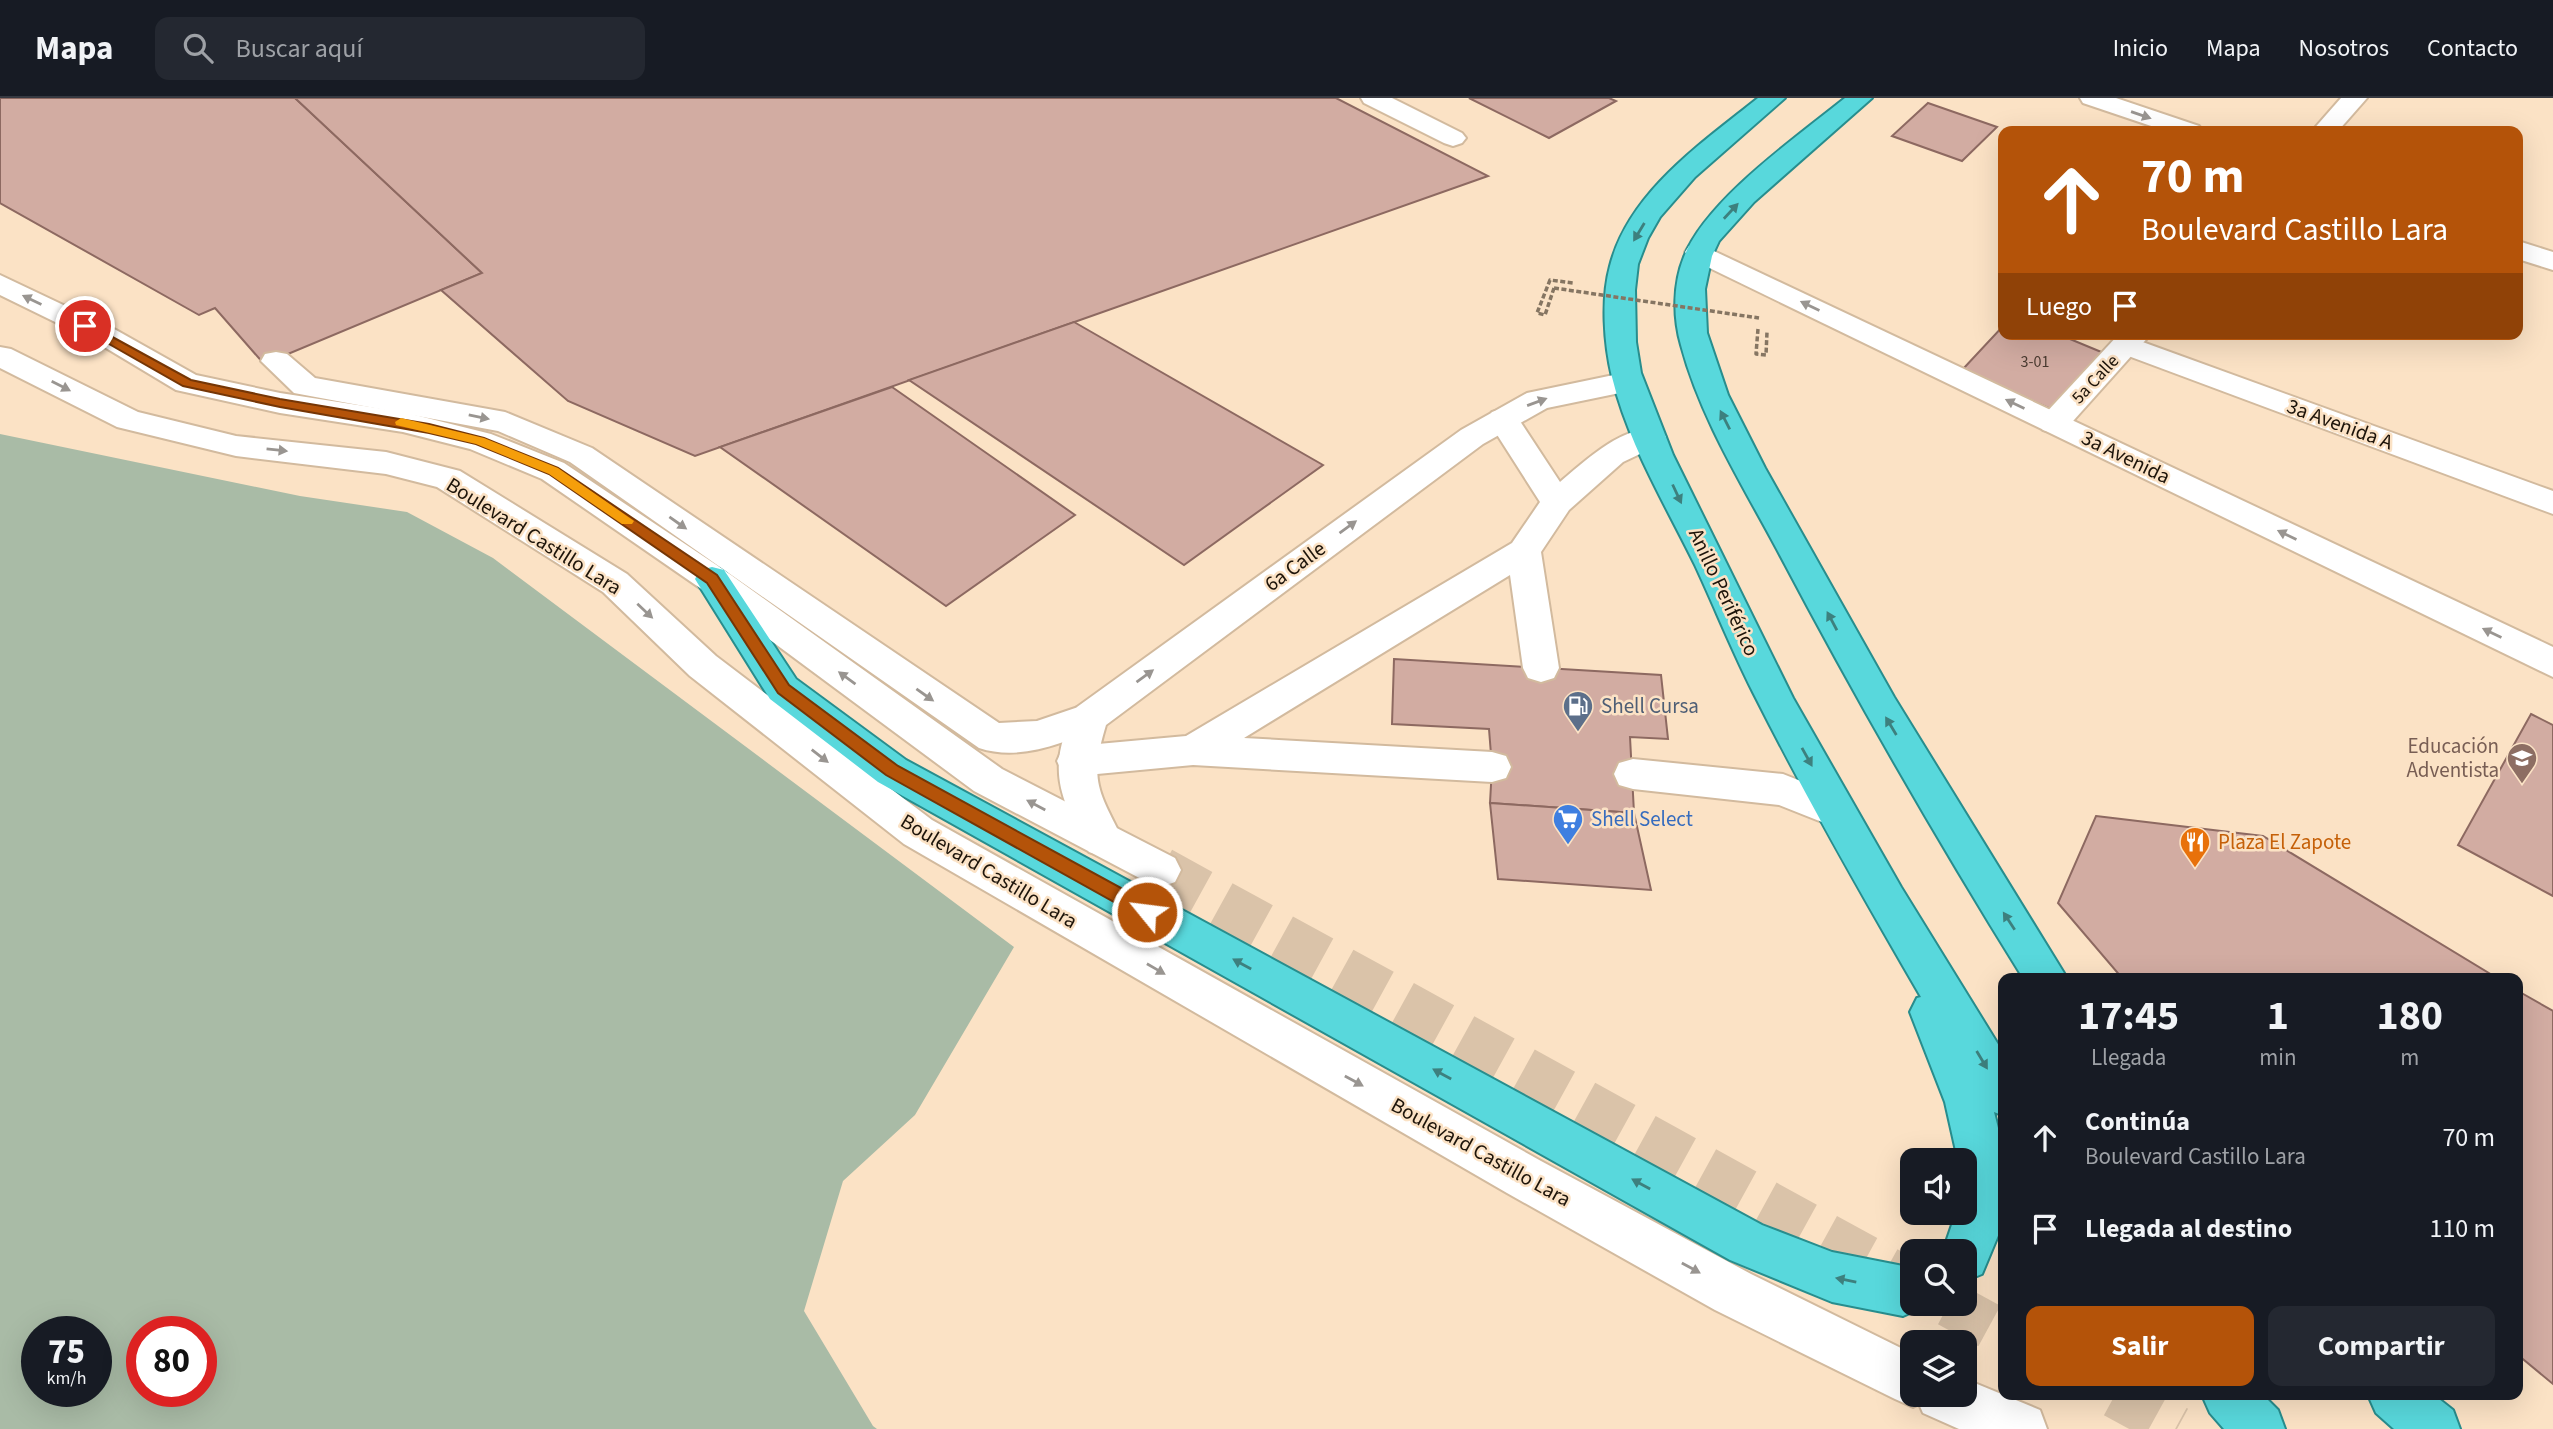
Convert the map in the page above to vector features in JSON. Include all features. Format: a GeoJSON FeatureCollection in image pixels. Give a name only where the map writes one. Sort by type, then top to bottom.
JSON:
{"type":"FeatureCollection","features":[{"type":"Feature","properties":{"kind":"highway","name":"Anillo Periférico"},"geometry":{"type":"LineString","coordinates":[[1773,98],[1683,175],[1635,238],[1624,266],[1620,340],[1628,382],[1650,437],[1774,697],[1893,913],[1998,1085]]}},
{"type":"Feature","properties":{"kind":"highway"},"geometry":{"type":"LineString","coordinates":[[1860,98],[1744,197],[1725,216],[1699,252],[1689,299],[1694,343],[1716,402],[1864,681],[1990,891],[2043,973]]}},
{"type":"Feature","properties":{"kind":"highway"},"geometry":{"type":"LineString","coordinates":[[712,579],[783,689],[892,771],[1747,1243],[1832,1277],[1900,1290]]}},
{"type":"Feature","properties":{"kind":"highway"},"geometry":{"type":"LineString","coordinates":[[1893,913],[1976,1122],[1984,1178],[1975,1239]]}},
{"type":"Feature","properties":{"kind":"highway"},"geometry":{"type":"LineString","coordinates":[[2233,1400],[2259,1429]]}},
{"type":"Feature","properties":{"kind":"highway"},"geometry":{"type":"LineString","coordinates":[[2399,1400],[2434,1429]]}},
{"type":"Feature","properties":{"kind":"street"},"geometry":{"type":"LineString","coordinates":[[1373,98],[1453,138]]}},
{"type":"Feature","properties":{"kind":"street"},"geometry":{"type":"LineString","coordinates":[[2092,98],[2175,126]]}},
{"type":"Feature","properties":{"kind":"street"},"geometry":{"type":"LineString","coordinates":[[2329,126],[2355,98]]}},
{"type":"Feature","properties":{"kind":"street"},"geometry":{"type":"LineString","coordinates":[[2523,251],[2553,262]]}},
{"type":"Feature","properties":{"kind":"street","name":"3a Avenida"},"geometry":{"type":"LineString","coordinates":[[1699,252],[2553,663]]}},
{"type":"Feature","properties":{"kind":"street"},"geometry":{"type":"LineString","coordinates":[[0,284],[106,336],[187,383],[280,403],[429,428],[480,441],[554,471],[712,579],[988,779],[1161,870]]}},
{"type":"Feature","properties":{"kind":"street","name":"5a Calle"},"geometry":{"type":"LineString","coordinates":[[2054,423],[2131,340]]}},
{"type":"Feature","properties":{"kind":"street","name":"3a Avenida A"},"geometry":{"type":"LineString","coordinates":[[2131,340],[2553,503]]}},
{"type":"Feature","properties":{"kind":"street","name":"Boulevard Castillo Lara"},"geometry":{"type":"LineString","coordinates":[[0,356],[128,420],[236,446],[386,463],[448,480],[615,583],[703,666],[918,832],[1524,1177],[1733,1292],[1900,1375]]}},
{"type":"Feature","properties":{"kind":"street","name":"6a Calle"},"geometry":{"type":"LineString","coordinates":[[276,361],[305,386],[505,422],[580,455],[992,738],[1039,736],[1090,717],[1472,436],[1538,400],[1628,382]]}},
{"type":"Feature","properties":{"kind":"street"},"geometry":{"type":"LineString","coordinates":[[1503,419],[1557,502]]}},
{"type":"Feature","properties":{"kind":"street"},"geometry":{"type":"LineString","coordinates":[[1193,750],[1524,551],[1557,502],[1612,455],[1650,437]]}},
{"type":"Feature","properties":{"kind":"street"},"geometry":{"type":"LineString","coordinates":[[1524,551],[1541,668]]}},
{"type":"Feature","properties":{"kind":"street"},"geometry":{"type":"LineString","coordinates":[[1090,717],[1076,761],[1079,799],[1103,840]]}},
{"type":"Feature","properties":{"kind":"street"},"geometry":{"type":"LineString","coordinates":[[1076,761],[1193,750],[1492,767]]}},
{"type":"Feature","properties":{"kind":"street"},"geometry":{"type":"LineString","coordinates":[[1633,774],[1783,790],[1837,812]]}},
{"type":"Feature","properties":{"kind":"street"},"geometry":{"type":"LineString","coordinates":[[1969,1407],[2021,1429]]}},
{"type":"Feature","properties":{"kind":"path"},"geometry":{"type":"LineString","coordinates":[[1548,286],[1537,313],[1545,315],[1554,288],[1759,318],[1756,354],[1766,355],[1767,330]]}},
{"type":"Feature","properties":{"kind":"green space"},"geometry":{"type":"Polygon","coordinates":[[[0,434],[300,496],[407,512],[493,558],[1014,947],[915,1115],[843,1181],[804,1311],[877,1429],[0,1429],[0,434]]]}},
{"type":"Feature","properties":{"kind":"building"},"geometry":{"type":"Polygon","coordinates":[[[0,98],[295,98],[482,273],[264,364],[215,308],[199,315],[0,203],[0,98]]]}},
{"type":"Feature","properties":{"kind":"building"},"geometry":{"type":"Polygon","coordinates":[[[295,98],[1336,98],[1488,176],[695,456],[568,401],[441,290],[482,273],[295,98]]]}},
{"type":"Feature","properties":{"kind":"building"},"geometry":{"type":"Polygon","coordinates":[[[1469,98],[1609,98],[1616,101],[1549,138],[1469,98]]]}},
{"type":"Feature","properties":{"kind":"building"},"geometry":{"type":"Polygon","coordinates":[[[1928,103],[1997,127],[1962,161],[1892,136],[1928,103]]]}},
{"type":"Feature","properties":{"kind":"building"},"geometry":{"type":"Polygon","coordinates":[[[1074,322],[1323,465],[1184,565],[909,380],[1074,322]]]}},
{"type":"Feature","properties":{"kind":"building"},"geometry":{"type":"Polygon","coordinates":[[[1998,331],[1998,340],[2072,340],[2106,354],[2055,411],[1963,369],[1998,331]]]}},
{"type":"Feature","properties":{"kind":"building"},"geometry":{"type":"Polygon","coordinates":[[[892,387],[1075,515],[946,606],[720,447],[892,387]]]}},
{"type":"Feature","properties":{"kind":"building","name":"Shell Cursa"},"geometry":{"type":"Polygon","coordinates":[[[1394,659],[1661,675],[1668,739],[1630,737],[1634,813],[1490,803],[1492,767],[1489,729],[1392,724],[1394,659]]]}},
{"type":"Feature","properties":{"kind":"building","name":"Educación Adventista"},"geometry":{"type":"Polygon","coordinates":[[[2531,714],[2553,725],[2553,896],[2458,845],[2531,714]]]}},
{"type":"Feature","properties":{"kind":"building","name":"Shell Select"},"geometry":{"type":"Polygon","coordinates":[[[1490,803],[1634,813],[1651,890],[1498,879],[1490,803]]]}},
{"type":"Feature","properties":{"kind":"building","name":"Plaza El Zapote"},"geometry":{"type":"Polygon","coordinates":[[[2096,816],[2263,836],[2489,973],[2118,973],[2058,903],[2096,816]]]}},
{"type":"Feature","properties":{"kind":"building"},"geometry":{"type":"Polygon","coordinates":[[[2523,994],[2553,1011],[2553,1384],[2523,1359],[2523,994]]]}},
{"type":"Feature","properties":{"kind":"tunnel"},"geometry":{"type":"LineString","coordinates":[[1161,870],[1900,1277]]}},
{"type":"Feature","properties":{"kind":"tunnel"},"geometry":{"type":"LineString","coordinates":[[1971,1316],[1998,1331]]}},
{"type":"Feature","properties":{"kind":"tunnel"},"geometry":{"type":"LineString","coordinates":[[2124,1400],[2177,1429]]}},
{"type":"Feature","properties":{"kind":"slow traffic"},"geometry":{"type":"LineString","coordinates":[[401,422],[480,441],[554,471],[627,521]]}},
{"type":"Feature","properties":{"kind":"place","name":"Shell Cursa"},"geometry":{"type":"Point","coordinates":[1578,733]}},
{"type":"Feature","properties":{"kind":"place","name":"Educación Adventista"},"geometry":{"type":"Point","coordinates":[2522,785]}},
{"type":"Feature","properties":{"kind":"place","name":"Shell Select"},"geometry":{"type":"Point","coordinates":[1568,846]}},
{"type":"Feature","properties":{"kind":"place","name":"Plaza El Zapote"},"geometry":{"type":"Point","coordinates":[2195,869]}},
{"type":"Feature","properties":{"kind":"route"},"geometry":{"type":"LineString","coordinates":[[85,326],[187,383],[280,403],[429,428],[480,441],[554,471],[712,579],[783,689],[892,771],[1147,912]]}}]}
